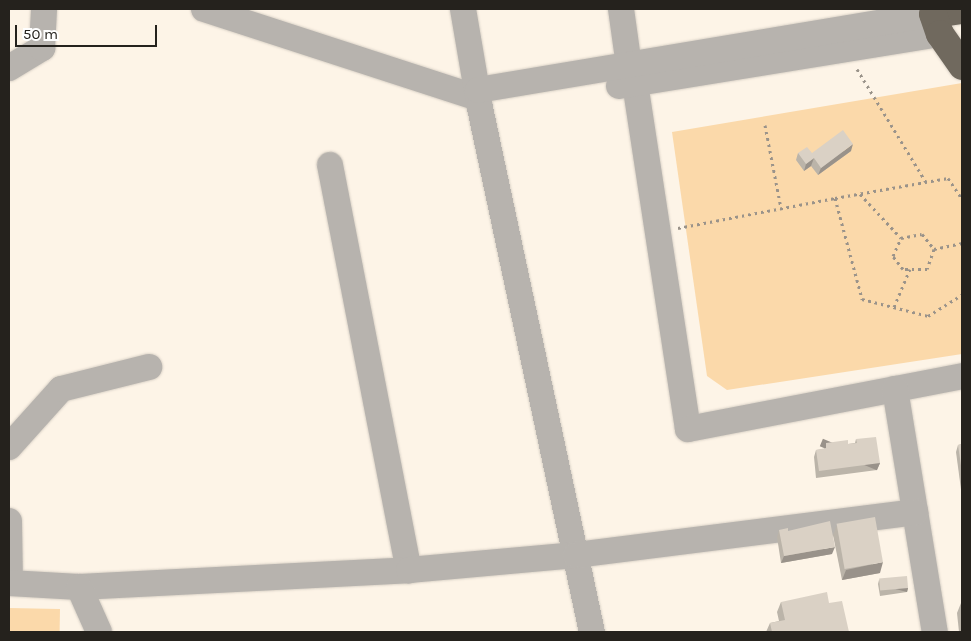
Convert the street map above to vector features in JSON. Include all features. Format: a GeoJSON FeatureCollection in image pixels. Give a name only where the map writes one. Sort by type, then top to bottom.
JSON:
{"type":"FeatureCollection","features":[{"type":"Feature","properties":{"kind":"highway"},"geometry":{"type":"LineString","coordinates":[[952,17],[962,66]]}},
{"type":"Feature","properties":{"kind":"street"},"geometry":{"type":"LineString","coordinates":[[9,68],[42,48],[44,9]]}},
{"type":"Feature","properties":{"kind":"street"},"geometry":{"type":"LineString","coordinates":[[204,9],[479,99],[632,74],[952,17]]}},
{"type":"Feature","properties":{"kind":"street"},"geometry":{"type":"LineString","coordinates":[[463,9],[479,99],[592,632]]}},
{"type":"Feature","properties":{"kind":"street"},"geometry":{"type":"LineString","coordinates":[[621,9],[688,429],[962,376]]}},
{"type":"Feature","properties":{"kind":"street"},"geometry":{"type":"LineString","coordinates":[[632,74],[845,49],[952,17]]}},
{"type":"Feature","properties":{"kind":"street"},"geometry":{"type":"LineString","coordinates":[[330,165],[409,570]]}},
{"type":"Feature","properties":{"kind":"street"},"geometry":{"type":"LineString","coordinates":[[9,447],[61,389],[149,367]]}},
{"type":"Feature","properties":{"kind":"street"},"geometry":{"type":"LineString","coordinates":[[895,390],[935,632]]}},
{"type":"Feature","properties":{"kind":"street"},"geometry":{"type":"LineString","coordinates":[[9,521],[9,583],[79,587],[409,570],[576,555],[915,512]]}},
{"type":"Feature","properties":{"kind":"street"},"geometry":{"type":"LineString","coordinates":[[79,587],[99,632]]}},
{"type":"Feature","properties":{"kind":"path"},"geometry":{"type":"LineString","coordinates":[[845,49],[926,182]]}},
{"type":"Feature","properties":{"kind":"path"},"geometry":{"type":"LineString","coordinates":[[765,125],[782,208]]}},
{"type":"Feature","properties":{"kind":"path"},"geometry":{"type":"LineString","coordinates":[[658,232],[948,178],[962,199]]}},
{"type":"Feature","properties":{"kind":"path"},"geometry":{"type":"LineString","coordinates":[[860,193],[901,238]]}},
{"type":"Feature","properties":{"kind":"path"},"geometry":{"type":"LineString","coordinates":[[835,198],[862,298],[928,316],[962,295]]}},
{"type":"Feature","properties":{"kind":"path"},"geometry":{"type":"LineString","coordinates":[[901,238],[922,234],[934,249]]}},
{"type":"Feature","properties":{"kind":"path"},"geometry":{"type":"LineString","coordinates":[[901,238],[893,256],[903,269],[927,269],[934,249]]}},
{"type":"Feature","properties":{"kind":"path"},"geometry":{"type":"LineString","coordinates":[[934,249],[962,243]]}},
{"type":"Feature","properties":{"kind":"path"},"geometry":{"type":"LineString","coordinates":[[894,307],[910,269]]}},
{"type":"Feature","properties":{"kind":"shaded area"},"geometry":{"type":"Polygon","coordinates":[[[962,83],[962,354],[727,390],[707,376],[672,132],[962,83]]]}},
{"type":"Feature","properties":{"kind":"shaded area"},"geometry":{"type":"Polygon","coordinates":[[[9,608],[60,609],[60,632],[9,632],[9,608]]]}},
{"type":"Feature","properties":{"kind":"building"},"geometry":{"type":"Polygon","coordinates":[[[843,130],[853,144],[821,168],[814,158],[806,164],[798,153],[807,147],[812,153],[843,130]]]}},
{"type":"Feature","properties":{"kind":"building"},"geometry":{"type":"Polygon","coordinates":[[[876,437],[880,463],[819,471],[816,450],[826,448],[826,443],[848,440],[848,444],[857,443],[856,439],[876,437]]]}},
{"type":"Feature","properties":{"kind":"building"},"geometry":{"type":"Polygon","coordinates":[[[962,444],[962,472],[958,445],[962,444]]]}},
{"type":"Feature","properties":{"kind":"building"},"geometry":{"type":"Polygon","coordinates":[[[875,517],[883,562],[845,569],[837,524],[875,517]]]}},
{"type":"Feature","properties":{"kind":"building"},"geometry":{"type":"Polygon","coordinates":[[[830,521],[835,547],[784,556],[779,530],[788,528],[788,531],[830,521]]]}},
{"type":"Feature","properties":{"kind":"building"},"geometry":{"type":"Polygon","coordinates":[[[907,576],[908,588],[880,590],[879,578],[907,576]]]}},
{"type":"Feature","properties":{"kind":"building"},"geometry":{"type":"Polygon","coordinates":[[[827,592],[829,603],[842,601],[849,632],[772,632],[770,623],[785,620],[781,602],[827,592]]]}}]}
